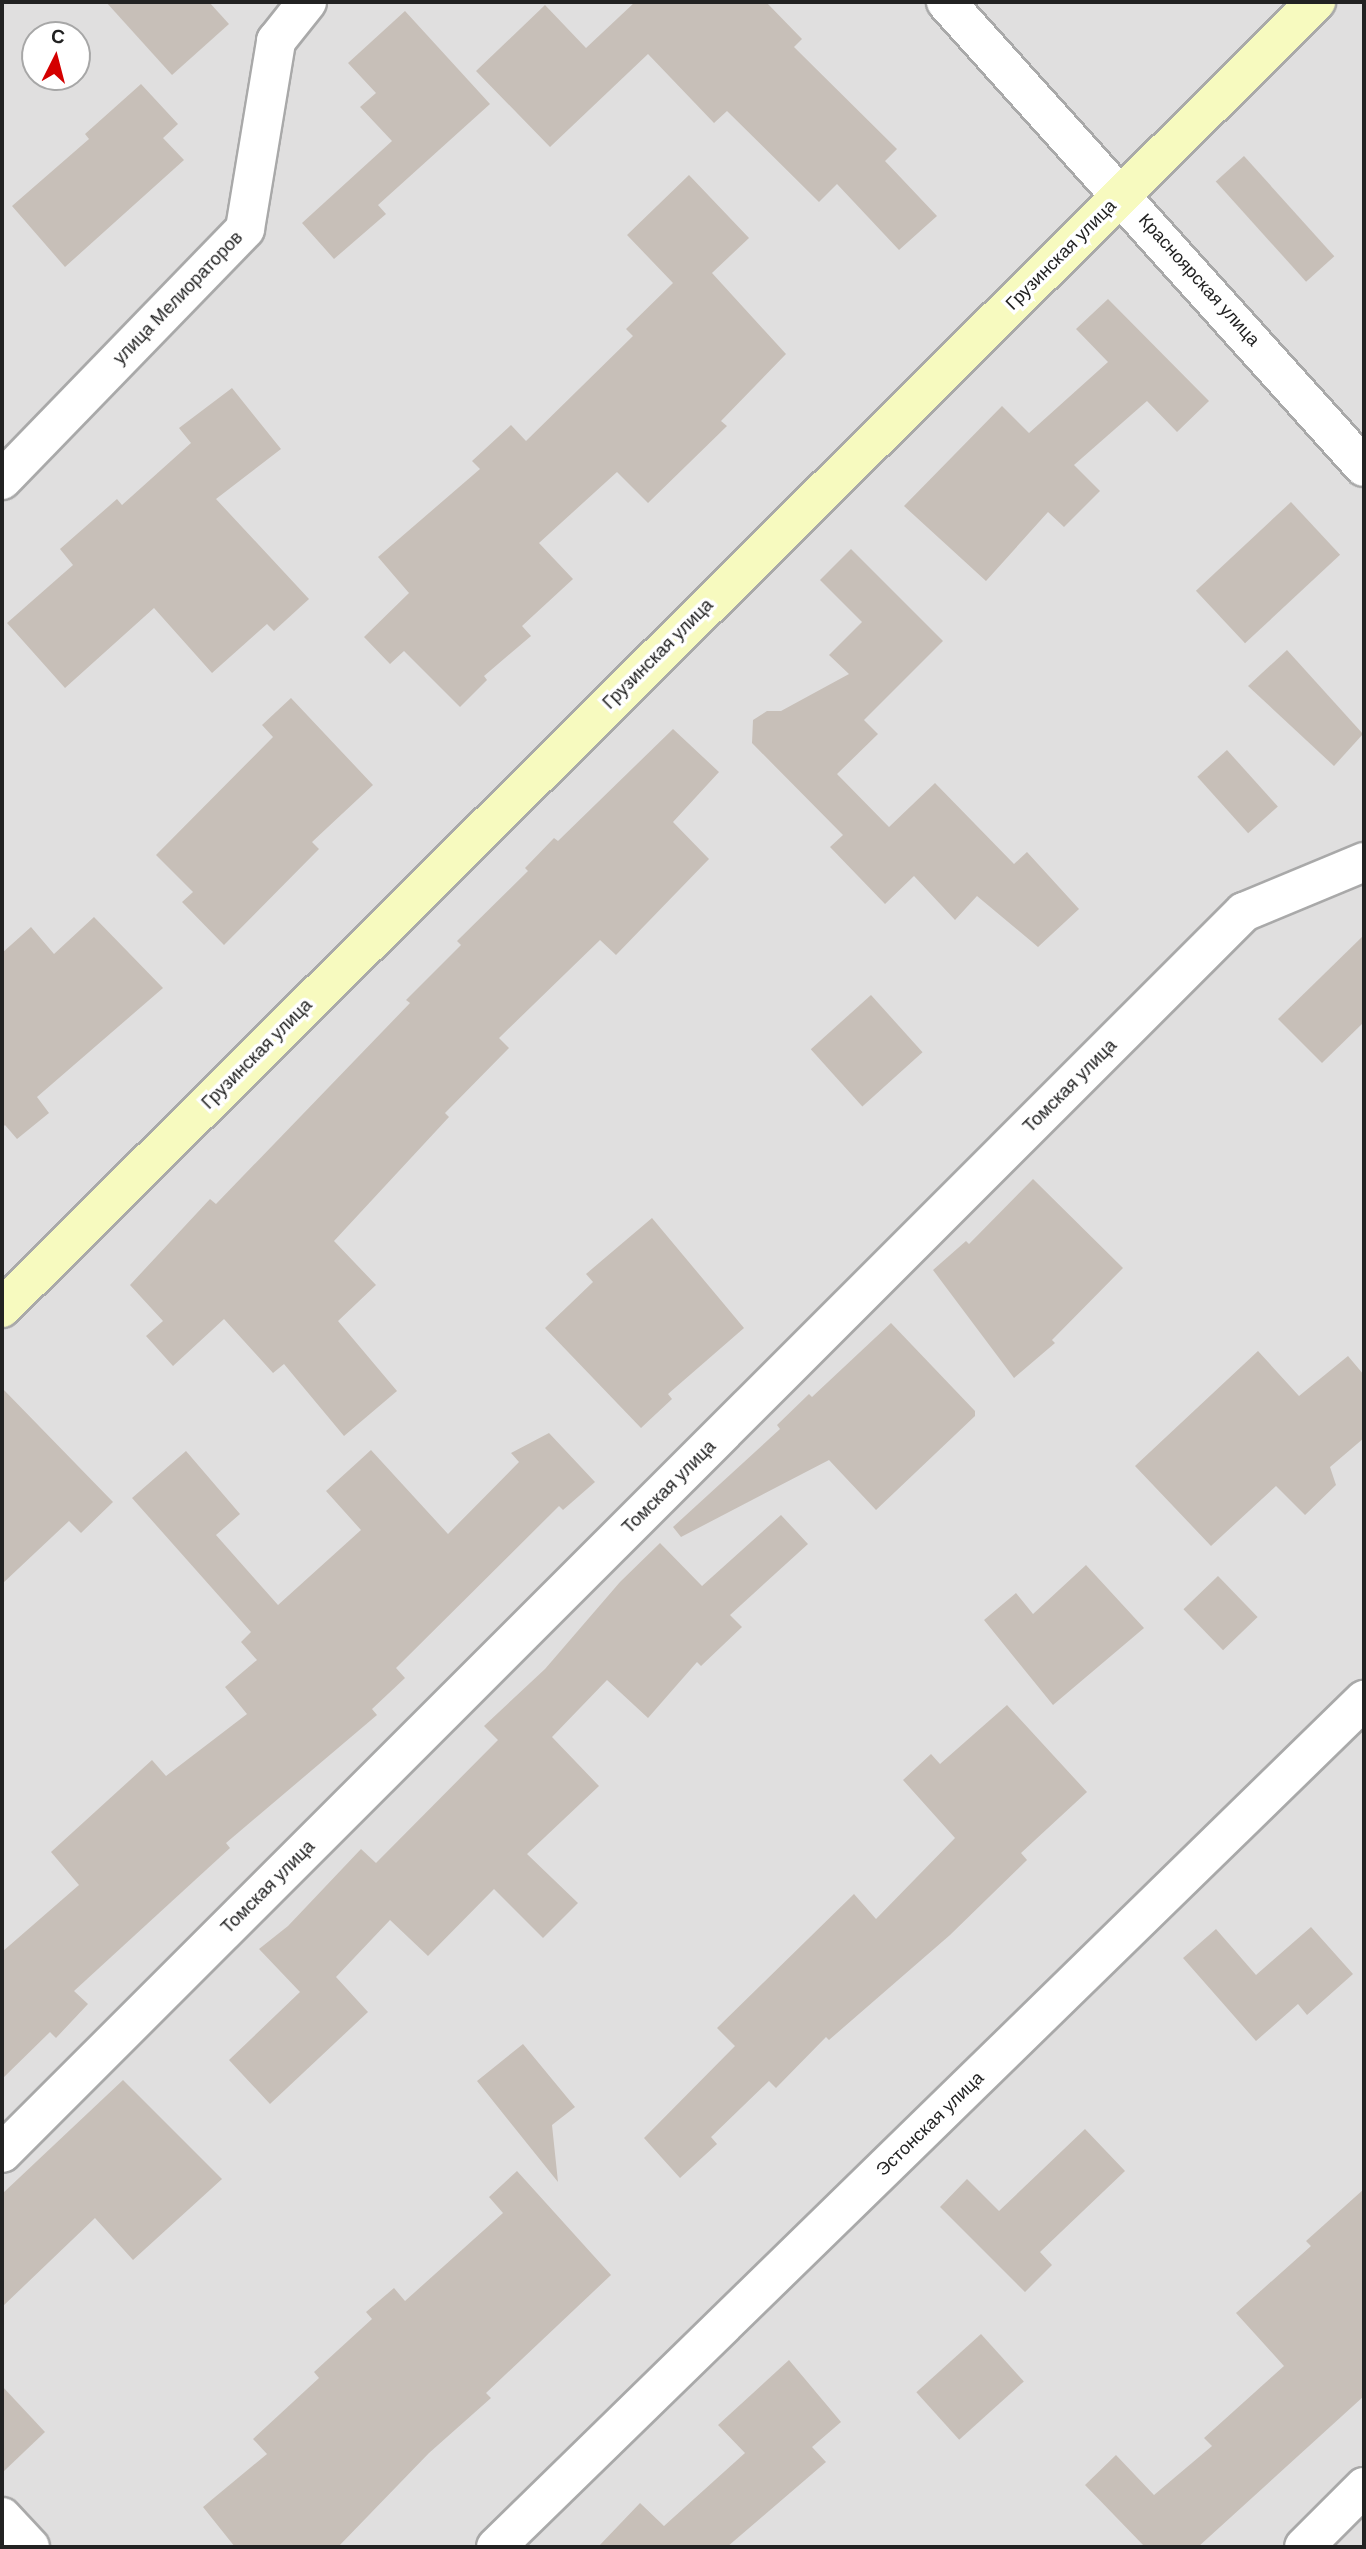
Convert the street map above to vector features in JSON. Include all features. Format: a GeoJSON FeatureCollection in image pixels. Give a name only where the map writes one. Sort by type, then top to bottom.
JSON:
{"type":"FeatureCollection","features":[{"type":"Feature","properties":{"kind":"main road","name":"Грузинская улица"},"geometry":{"type":"LineString","coordinates":[[2,1308],[1316,2]]}},
{"type":"Feature","properties":{"kind":"street","name":"улица Мелиораторов"},"geometry":{"type":"LineString","coordinates":[[2,480],[246,229],[276,41],[307,2]]}},
{"type":"Feature","properties":{"kind":"street","name":"Красноярская улица"},"geometry":{"type":"LineString","coordinates":[[946,2],[1122,194],[1364,467]]}},
{"type":"Feature","properties":{"kind":"street","name":"Томская улица"},"geometry":{"type":"LineString","coordinates":[[2,2153],[1244,912],[1364,862]]}},
{"type":"Feature","properties":{"kind":"street","name":"Эстонская улица"},"geometry":{"type":"LineString","coordinates":[[496,2547],[1364,1700]]}},
{"type":"Feature","properties":{"kind":"street"},"geometry":{"type":"LineString","coordinates":[[1304,2547],[1364,2487]]}},
{"type":"Feature","properties":{"kind":"street"},"geometry":{"type":"LineString","coordinates":[[2,2517],[30,2547]]}},
{"type":"Feature","properties":{"kind":"shaded area"},"geometry":{"type":"Polygon","coordinates":[[[2,2],[1364,2],[1364,2547],[2,2547],[2,2]]]}},
{"type":"Feature","properties":{"kind":"building"},"geometry":{"type":"Polygon","coordinates":[[[106,2],[209,2],[229,24],[172,75],[106,2]]]}},
{"type":"Feature","properties":{"kind":"building"},"geometry":{"type":"Polygon","coordinates":[[[635,2],[766,2],[802,39],[794,47],[897,149],[885,161],[937,216],[899,250],[837,184],[819,202],[727,111],[714,123],[648,54],[550,147],[476,71],[545,5],[586,48],[635,2]]]}},
{"type":"Feature","properties":{"kind":"building"},"geometry":{"type":"Polygon","coordinates":[[[405,11],[490,104],[378,205],[386,214],[334,259],[302,223],[392,141],[360,107],[376,93],[348,63],[405,11]]]}},
{"type":"Feature","properties":{"kind":"building"},"geometry":{"type":"Polygon","coordinates":[[[141,84],[178,124],[163,138],[184,160],[65,267],[12,206],[89,139],[85,134],[141,84]]]}},
{"type":"Feature","properties":{"kind":"building"},"geometry":{"type":"Polygon","coordinates":[[[1244,156],[1334,256],[1306,282],[1216,181],[1244,156]]]}},
{"type":"Feature","properties":{"kind":"building"},"geometry":{"type":"Polygon","coordinates":[[[689,175],[749,238],[712,273],[786,354],[721,421],[727,426],[648,503],[617,472],[539,543],[573,579],[522,626],[531,636],[484,676],[487,680],[460,707],[404,651],[390,664],[364,637],[409,593],[378,557],[480,469],[472,461],[511,425],[526,441],[633,336],[626,329],[673,283],[627,235],[689,175]]]}},
{"type":"Feature","properties":{"kind":"building"},"geometry":{"type":"Polygon","coordinates":[[[1108,299],[1209,401],[1177,432],[1147,401],[1074,465],[1100,491],[1064,527],[1048,512],[986,581],[904,506],[1002,406],[1029,433],[1108,362],[1076,329],[1108,299]]]}},
{"type":"Feature","properties":{"kind":"building"},"geometry":{"type":"Polygon","coordinates":[[[232,388],[281,449],[216,499],[309,599],[274,631],[267,624],[212,673],[154,608],[65,688],[7,623],[73,565],[60,549],[117,499],[122,505],[191,443],[179,428],[232,388]]]}},
{"type":"Feature","properties":{"kind":"building"},"geometry":{"type":"Polygon","coordinates":[[[1291,502],[1340,555],[1245,643],[1196,591],[1291,502]]]}},
{"type":"Feature","properties":{"kind":"building"},"geometry":{"type":"Polygon","coordinates":[[[851,549],[943,641],[864,720],[878,734],[837,774],[889,827],[935,783],[1014,864],[1027,852],[1079,909],[1038,947],[977,896],[955,920],[914,876],[885,904],[830,847],[843,835],[752,743],[753,720],[767,711],[781,711],[849,674],[829,655],[862,622],[820,580],[851,549]]]}},
{"type":"Feature","properties":{"kind":"building"},"geometry":{"type":"Polygon","coordinates":[[[1287,650],[1363,734],[1334,766],[1248,686],[1287,650]]]}},
{"type":"Feature","properties":{"kind":"building"},"geometry":{"type":"Polygon","coordinates":[[[291,698],[373,785],[312,842],[319,849],[224,945],[182,902],[193,892],[156,855],[273,737],[262,725],[291,698]]]}},
{"type":"Feature","properties":{"kind":"building"},"geometry":{"type":"Polygon","coordinates":[[[673,729],[719,772],[673,822],[709,859],[616,955],[600,940],[499,1038],[509,1048],[445,1113],[449,1117],[334,1241],[376,1285],[338,1321],[397,1391],[344,1436],[284,1364],[273,1373],[224,1319],[173,1366],[146,1336],[163,1321],[130,1285],[210,1199],[216,1204],[410,1003],[406,1000],[461,945],[457,941],[528,871],[525,868],[554,838],[558,841],[673,729]]]}},
{"type":"Feature","properties":{"kind":"building"},"geometry":{"type":"Polygon","coordinates":[[[1227,750],[1278,806],[1248,833],[1197,777],[1227,750]]]}},
{"type":"Feature","properties":{"kind":"building"},"geometry":{"type":"Polygon","coordinates":[[[94,917],[163,988],[37,1097],[49,1113],[17,1139],[5,1125],[2,1128],[2,953],[31,927],[54,954],[94,917]]]}},
{"type":"Feature","properties":{"kind":"building"},"geometry":{"type":"Polygon","coordinates":[[[1364,935],[1364,1022],[1322,1063],[1278,1019],[1364,935]]]}},
{"type":"Feature","properties":{"kind":"building"},"geometry":{"type":"Polygon","coordinates":[[[871,995],[923,1052],[862,1106],[811,1049],[871,995]]]}},
{"type":"Feature","properties":{"kind":"building"},"geometry":{"type":"Polygon","coordinates":[[[1033,1179],[1123,1268],[1052,1340],[1055,1343],[1014,1378],[933,1270],[966,1241],[969,1244],[1033,1179]]]}},
{"type":"Feature","properties":{"kind":"building"},"geometry":{"type":"Polygon","coordinates":[[[652,1218],[744,1328],[668,1394],[672,1399],[641,1428],[545,1328],[593,1282],[586,1274],[652,1218]]]}},
{"type":"Feature","properties":{"kind":"building"},"geometry":{"type":"Polygon","coordinates":[[[891,1323],[975,1411],[975,1416],[876,1510],[829,1460],[681,1537],[673,1527],[780,1429],[777,1425],[809,1394],[812,1397],[891,1323]]]}},
{"type":"Feature","properties":{"kind":"building"},"geometry":{"type":"Polygon","coordinates":[[[1258,1351],[1299,1396],[1348,1356],[1364,1375],[1364,1438],[1330,1467],[1336,1485],[1305,1515],[1276,1486],[1211,1546],[1135,1466],[1258,1351]]]}},
{"type":"Feature","properties":{"kind":"building"},"geometry":{"type":"Polygon","coordinates":[[[2,1388],[113,1502],[81,1533],[69,1521],[2,1584],[2,1388]]]}},
{"type":"Feature","properties":{"kind":"building"},"geometry":{"type":"Polygon","coordinates":[[[549,1433],[595,1482],[563,1510],[559,1506],[396,1668],[405,1678],[372,1709],[377,1715],[226,1843],[230,1848],[74,1991],[88,2004],[56,2038],[50,2032],[2,2079],[2,1952],[79,1885],[51,1852],[152,1760],[166,1776],[247,1714],[225,1687],[257,1660],[241,1642],[251,1632],[132,1498],[186,1451],[240,1514],[216,1535],[278,1605],[361,1530],[326,1491],[371,1450],[448,1534],[519,1462],[511,1453],[549,1433]]]}},
{"type":"Feature","properties":{"kind":"building"},"geometry":{"type":"Polygon","coordinates":[[[781,1515],[808,1544],[730,1615],[742,1627],[701,1666],[697,1662],[648,1718],[607,1680],[552,1737],[599,1786],[527,1854],[578,1903],[543,1938],[494,1889],[428,1956],[390,1920],[336,1977],[368,2012],[270,2104],[229,2060],[300,1992],[259,1949],[288,1926],[361,1849],[376,1863],[498,1740],[484,1726],[545,1669],[620,1582],[660,1543],[702,1586],[781,1515]]]}},
{"type":"Feature","properties":{"kind":"building"},"geometry":{"type":"Polygon","coordinates":[[[1086,1565],[1144,1628],[1053,1705],[984,1620],[1016,1593],[1033,1614],[1086,1565]]]}},
{"type":"Feature","properties":{"kind":"building"},"geometry":{"type":"Polygon","coordinates":[[[1218,1576],[1258,1617],[1223,1650],[1183,1609],[1218,1576]]]}},
{"type":"Feature","properties":{"kind":"building"},"geometry":{"type":"Polygon","coordinates":[[[1007,1705],[1087,1792],[1021,1853],[1027,1860],[950,1935],[829,2040],[826,2037],[776,2088],[769,2081],[711,2137],[717,2144],[680,2178],[644,2138],[735,2046],[717,2028],[854,1894],[876,1919],[955,1838],[903,1780],[931,1754],[940,1764],[1007,1705]]]}},
{"type":"Feature","properties":{"kind":"building"},"geometry":{"type":"Polygon","coordinates":[[[1311,1927],[1353,1974],[1307,2015],[1298,2004],[1256,2041],[1183,1958],[1216,1929],[1256,1975],[1311,1927]]]}},
{"type":"Feature","properties":{"kind":"building"},"geometry":{"type":"Polygon","coordinates":[[[523,2044],[575,2107],[552,2125],[558,2182],[477,2081],[523,2044]]]}},
{"type":"Feature","properties":{"kind":"building"},"geometry":{"type":"Polygon","coordinates":[[[123,2080],[222,2179],[133,2260],[95,2218],[2,2307],[2,2194],[123,2080]]]}},
{"type":"Feature","properties":{"kind":"building"},"geometry":{"type":"Polygon","coordinates":[[[1085,2129],[1125,2171],[1040,2252],[1052,2265],[1025,2292],[940,2207],[967,2179],[999,2211],[1085,2129]]]}},
{"type":"Feature","properties":{"kind":"building"},"geometry":{"type":"Polygon","coordinates":[[[517,2171],[611,2275],[486,2393],[491,2398],[429,2453],[338,2547],[235,2547],[203,2507],[267,2454],[253,2439],[319,2378],[314,2372],[372,2319],[366,2312],[394,2288],[405,2301],[503,2213],[489,2197],[517,2171]]]}},
{"type":"Feature","properties":{"kind":"building"},"geometry":{"type":"Polygon","coordinates":[[[1364,2189],[1364,2396],[1198,2547],[1145,2547],[1085,2485],[1116,2455],[1154,2495],[1212,2446],[1204,2438],[1284,2366],[1236,2313],[1311,2246],[1306,2241],[1364,2189]]]}},
{"type":"Feature","properties":{"kind":"building"},"geometry":{"type":"Polygon","coordinates":[[[981,2334],[1024,2382],[959,2440],[916,2392],[981,2334]]]}},
{"type":"Feature","properties":{"kind":"building"},"geometry":{"type":"Polygon","coordinates":[[[789,2360],[841,2422],[812,2447],[826,2462],[727,2547],[598,2547],[640,2503],[664,2526],[745,2453],[718,2425],[789,2360]]]}},
{"type":"Feature","properties":{"kind":"building"},"geometry":{"type":"Polygon","coordinates":[[[2,2386],[45,2432],[2,2473],[2,2386]]]}}]}
